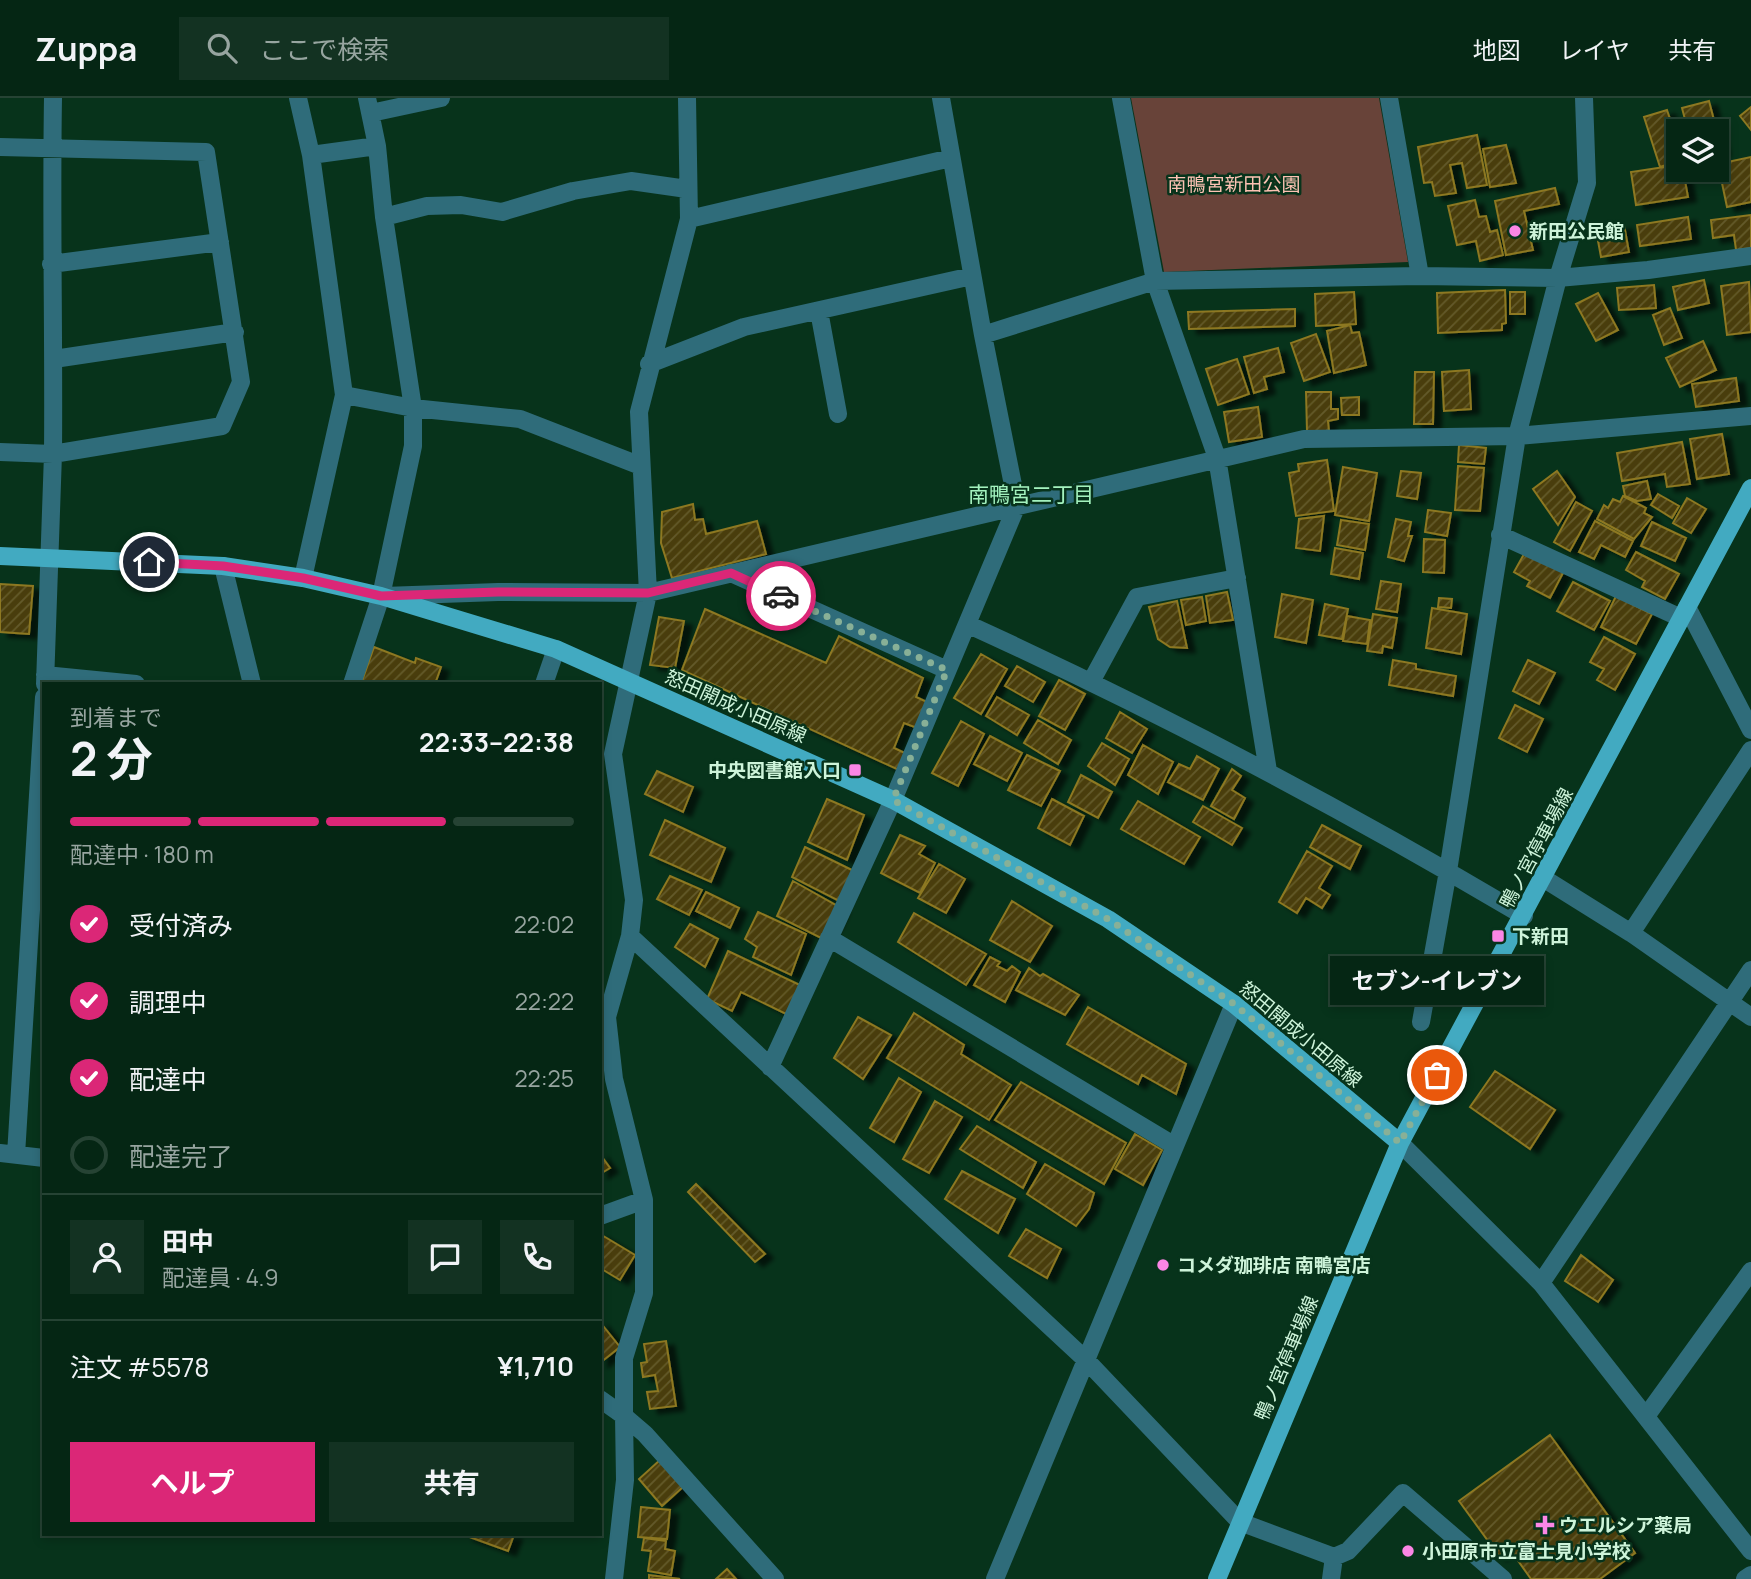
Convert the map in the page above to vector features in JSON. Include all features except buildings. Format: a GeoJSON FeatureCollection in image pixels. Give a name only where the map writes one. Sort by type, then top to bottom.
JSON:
{"type":"FeatureCollection","features":[{"type":"Feature","properties":{"kind":"main road","name":"鴨ノ宮停車場線"},"geometry":{"type":"LineString","coordinates":[[1217,1579],[1400,1143],[1751,488]]}},
{"type":"Feature","properties":{"kind":"main road","name":"怒田開成小田原線"},"geometry":{"type":"LineString","coordinates":[[0,556],[52,556],[223,566],[303,578],[381,596],[556,649],[893,800],[1108,919],[1234,1004],[1400,1143]]}},
{"type":"Feature","properties":{"kind":"street"},"geometry":{"type":"LineString","coordinates":[[54,98],[51,264],[54,359],[52,556],[45,680],[90,682]]}},
{"type":"Feature","properties":{"kind":"street"},"geometry":{"type":"LineString","coordinates":[[298,98],[311,155],[344,395],[303,578]]}},
{"type":"Feature","properties":{"kind":"street"},"geometry":{"type":"LineString","coordinates":[[353,682],[381,596],[413,446],[413,408],[369,105],[441,98]]}},
{"type":"Feature","properties":{"kind":"street"},"geometry":{"type":"LineString","coordinates":[[614,1579],[625,1480],[624,1358],[644,1293],[644,1200],[614,1079],[607,1017],[630,936],[634,900],[612,754],[648,593],[639,412],[649,364],[689,219],[687,98]]}},
{"type":"Feature","properties":{"kind":"street"},"geometry":{"type":"LineString","coordinates":[[770,1067],[893,800],[1017,505],[972,276],[942,98]]}},
{"type":"Feature","properties":{"kind":"street"},"geometry":{"type":"LineString","coordinates":[[1121,98],[1155,281],[1217,458],[1268,771]]}},
{"type":"Feature","properties":{"kind":"street"},"geometry":{"type":"LineString","coordinates":[[1389,98],[1420,275]]}},
{"type":"Feature","properties":{"kind":"street"},"geometry":{"type":"LineString","coordinates":[[1421,1022],[1448,871],[1517,436],[1558,278],[1587,183],[1584,98]]}},
{"type":"Feature","properties":{"kind":"street"},"geometry":{"type":"LineString","coordinates":[[311,155],[377,146]]}},
{"type":"Feature","properties":{"kind":"street"},"geometry":{"type":"LineString","coordinates":[[0,148],[206,152],[241,383],[222,426],[53,454],[0,452]]}},
{"type":"Feature","properties":{"kind":"street"},"geometry":{"type":"LineString","coordinates":[[689,219],[951,159]]}},
{"type":"Feature","properties":{"kind":"street"},"geometry":{"type":"LineString","coordinates":[[384,216],[427,206],[461,205],[502,212],[573,191],[631,181],[687,189]]}},
{"type":"Feature","properties":{"kind":"street"},"geometry":{"type":"LineString","coordinates":[[51,264],[220,242]]}},
{"type":"Feature","properties":{"kind":"street"},"geometry":{"type":"LineString","coordinates":[[983,335],[1155,281],[1420,275],[1558,278],[1648,270],[1751,256]]}},
{"type":"Feature","properties":{"kind":"street"},"geometry":{"type":"LineString","coordinates":[[649,364],[744,327],[972,276]]}},
{"type":"Feature","properties":{"kind":"street"},"geometry":{"type":"LineString","coordinates":[[819,311],[838,414]]}},
{"type":"Feature","properties":{"kind":"street"},"geometry":{"type":"LineString","coordinates":[[54,359],[235,332]]}},
{"type":"Feature","properties":{"kind":"street"},"geometry":{"type":"LineString","coordinates":[[344,395],[413,408],[520,419],[641,466]]}},
{"type":"Feature","properties":{"kind":"street"},"geometry":{"type":"LineString","coordinates":[[381,596],[498,592],[648,593],[1304,439],[1517,436],[1751,416]]}},
{"type":"Feature","properties":{"kind":"street"},"geometry":{"type":"LineString","coordinates":[[1500,534],[1684,613],[1751,730]]}},
{"type":"Feature","properties":{"kind":"street"},"geometry":{"type":"LineString","coordinates":[[223,566],[252,682]]}},
{"type":"Feature","properties":{"kind":"street"},"geometry":{"type":"LineString","coordinates":[[731,573],[947,670]]}},
{"type":"Feature","properties":{"kind":"street"},"geometry":{"type":"LineString","coordinates":[[1092,680],[1138,597],[1237,578]]}},
{"type":"Feature","properties":{"kind":"street"},"geometry":{"type":"LineString","coordinates":[[967,624],[1092,680],[1268,771],[1524,916]]}},
{"type":"Feature","properties":{"kind":"street"},"geometry":{"type":"LineString","coordinates":[[545,682],[556,649]]}},
{"type":"Feature","properties":{"kind":"street"},"geometry":{"type":"LineString","coordinates":[[1631,933],[1751,750]]}},
{"type":"Feature","properties":{"kind":"street"},"geometry":{"type":"LineString","coordinates":[[42,757],[38,877],[8,1154],[42,1158]]}},
{"type":"Feature","properties":{"kind":"street"},"geometry":{"type":"LineString","coordinates":[[1543,878],[1631,933],[1751,1017]]}},
{"type":"Feature","properties":{"kind":"street"},"geometry":{"type":"LineString","coordinates":[[630,936],[1086,1360],[1240,1522],[1334,1557],[1348,1551],[1403,1493],[1503,1579]]}},
{"type":"Feature","properties":{"kind":"street"},"geometry":{"type":"LineString","coordinates":[[829,938],[1175,1146]]}},
{"type":"Feature","properties":{"kind":"street"},"geometry":{"type":"LineString","coordinates":[[1541,1283],[1751,970]]}},
{"type":"Feature","properties":{"kind":"street"},"geometry":{"type":"LineString","coordinates":[[995,1579],[1234,1004]]}},
{"type":"Feature","properties":{"kind":"street"},"geometry":{"type":"LineString","coordinates":[[1400,1143],[1541,1283],[1751,1551]]}},
{"type":"Feature","properties":{"kind":"street"},"geometry":{"type":"LineString","coordinates":[[602,1215],[644,1200]]}},
{"type":"Feature","properties":{"kind":"street"},"geometry":{"type":"LineString","coordinates":[[1647,1415],[1751,1271]]}},
{"type":"Feature","properties":{"kind":"street"},"geometry":{"type":"LineString","coordinates":[[602,1400],[645,1434],[775,1579]]}},
{"type":"Feature","properties":{"kind":"street"},"geometry":{"type":"LineString","coordinates":[[1331,1579],[1334,1557]]}},
{"type":"Feature","properties":{"kind":"street"},"geometry":{"type":"LineString","coordinates":[[1745,1579],[1751,1575]]}},
{"type":"Feature","properties":{"kind":"green space","name":"南鴨宮新田公園"},"geometry":{"type":"Polygon","coordinates":[[[1131,98],[1379,98],[1408,262],[1164,272],[1131,98]]]}},
{"type":"Feature","properties":{"kind":"way so far"},"geometry":{"type":"LineString","coordinates":[[781,596],[947,670],[893,800],[1108,919],[1234,1004],[1400,1143],[1437,1075]]}},
{"type":"Feature","properties":{"kind":"place","name":"新田公民館"},"geometry":{"type":"Point","coordinates":[1515,231]}},
{"type":"Feature","properties":{"kind":"place","name":"中央図書館入口"},"geometry":{"type":"Point","coordinates":[855,770]}},
{"type":"Feature","properties":{"kind":"place","name":"下新田"},"geometry":{"type":"Point","coordinates":[1498,936]}},
{"type":"Feature","properties":{"kind":"place","name":"セブン-イレブン"},"geometry":{"type":"Point","coordinates":[1437,1075]}},
{"type":"Feature","properties":{"kind":"place","name":"コメダ珈琲店 南鴨宮店"},"geometry":{"type":"Point","coordinates":[1163,1265]}},
{"type":"Feature","properties":{"kind":"place","name":"ウエルシア薬局"},"geometry":{"type":"Point","coordinates":[1545,1525]}},
{"type":"Feature","properties":{"kind":"place","name":"小田原市立富士見小学校"},"geometry":{"type":"Point","coordinates":[1408,1551]}},
{"type":"Feature","properties":{"kind":"district","name":"南鴨宮二丁目"},"geometry":{"type":"Point","coordinates":[1031,495]}},
{"type":"Feature","properties":{"kind":"route"},"geometry":{"type":"LineString","coordinates":[[149,562],[223,566],[303,578],[381,596],[498,592],[648,593],[731,573],[781,596]]}}]}
